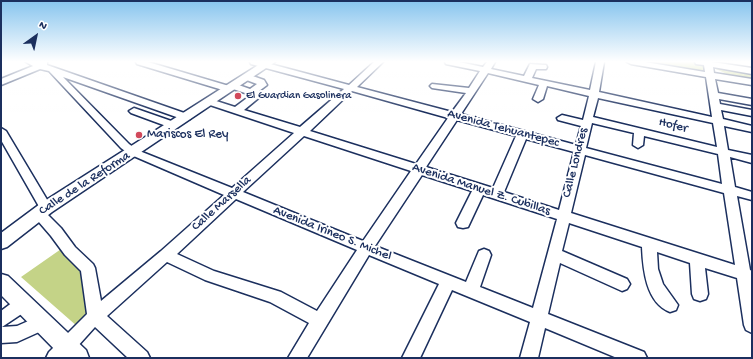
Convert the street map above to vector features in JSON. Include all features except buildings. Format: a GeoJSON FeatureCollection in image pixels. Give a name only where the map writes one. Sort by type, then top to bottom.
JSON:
{"type":"FeatureCollection","features":[{"type":"Feature","properties":{"kind":"main road","name":"Calle de la Reforma"},"geometry":{"type":"LineString","coordinates":[[1,242],[43,211],[244,79]]}},
{"type":"Feature","properties":{"kind":"main road"},"geometry":{"type":"LineString","coordinates":[[1,282],[42,322],[67,354]]}},
{"type":"Feature","properties":{"kind":"street","name":"Avenida Irineo S. Michel"},"geometry":{"type":"LineString","coordinates":[[59,79],[125,146],[133,152],[638,358]]}},
{"type":"Feature","properties":{"kind":"street"},"geometry":{"type":"LineString","coordinates":[[82,79],[186,117]]}},
{"type":"Feature","properties":{"kind":"street"},"geometry":{"type":"LineString","coordinates":[[199,79],[258,94],[236,110]]}},
{"type":"Feature","properties":{"kind":"street"},"geometry":{"type":"LineString","coordinates":[[251,92],[262,85],[261,82],[252,79]]}},
{"type":"Feature","properties":{"kind":"street","name":"Avenida Tehuantepec"},"geometry":{"type":"LineString","coordinates":[[318,79],[752,196]]}},
{"type":"Feature","properties":{"kind":"street","name":"Calle Marsella"},"geometry":{"type":"LineString","coordinates":[[67,354],[95,316],[166,255],[360,79]]}},
{"type":"Feature","properties":{"kind":"street"},"geometry":{"type":"LineString","coordinates":[[298,358],[366,248],[480,79]]}},
{"type":"Feature","properties":{"kind":"street"},"geometry":{"type":"LineString","coordinates":[[527,79],[752,129]]}},
{"type":"Feature","properties":{"kind":"street","name":"Calle Londres"},"geometry":{"type":"LineString","coordinates":[[529,358],[540,318],[563,216],[597,79]]}},
{"type":"Feature","properties":{"kind":"street"},"geometry":{"type":"LineString","coordinates":[[710,79],[724,153],[729,189],[748,276],[752,326]]}},
{"type":"Feature","properties":{"kind":"street"},"geometry":{"type":"LineString","coordinates":[[734,79],[752,82]]}},
{"type":"Feature","properties":{"kind":"street"},"geometry":{"type":"LineString","coordinates":[[538,99],[544,83]]}},
{"type":"Feature","properties":{"kind":"street"},"geometry":{"type":"LineString","coordinates":[[435,86],[472,91]]}},
{"type":"Feature","properties":{"kind":"street"},"geometry":{"type":"LineString","coordinates":[[714,101],[752,102]]}},
{"type":"Feature","properties":{"kind":"street"},"geometry":{"type":"LineString","coordinates":[[714,101],[752,113]]}},
{"type":"Feature","properties":{"kind":"street","name":"Avenida Manuel Z. Cubillas"},"geometry":{"type":"LineString","coordinates":[[210,102],[748,276]]}},
{"type":"Feature","properties":{"kind":"street"},"geometry":{"type":"LineString","coordinates":[[134,111],[174,125]]}},
{"type":"Feature","properties":{"kind":"street","name":"Hofer"},"geometry":{"type":"LineString","coordinates":[[562,118],[639,132],[752,159]]}},
{"type":"Feature","properties":{"kind":"street"},"geometry":{"type":"LineString","coordinates":[[1,131],[43,211],[56,232],[70,251],[88,268],[95,316],[141,358]]}},
{"type":"Feature","properties":{"kind":"street"},"geometry":{"type":"LineString","coordinates":[[638,145],[639,132]]}},
{"type":"Feature","properties":{"kind":"street"},"geometry":{"type":"LineString","coordinates":[[496,195],[523,134]]}},
{"type":"Feature","properties":{"kind":"street"},"geometry":{"type":"LineString","coordinates":[[463,223],[479,189]]}},
{"type":"Feature","properties":{"kind":"street"},"geometry":{"type":"LineString","coordinates":[[649,244],[655,286],[662,299],[670,305]]}},
{"type":"Feature","properties":{"kind":"street"},"geometry":{"type":"LineString","coordinates":[[554,254],[622,284]]}},
{"type":"Feature","properties":{"kind":"street"},"geometry":{"type":"LineString","coordinates":[[166,255],[210,276],[275,297],[321,321]]}},
{"type":"Feature","properties":{"kind":"street"},"geometry":{"type":"LineString","coordinates":[[471,290],[484,255]]}},
{"type":"Feature","properties":{"kind":"street"},"geometry":{"type":"LineString","coordinates":[[697,259],[700,294]]}},
{"type":"Feature","properties":{"kind":"street"},"geometry":{"type":"LineString","coordinates":[[411,358],[448,281]]}},
{"type":"Feature","properties":{"kind":"street"},"geometry":{"type":"LineString","coordinates":[[1,320],[23,304]]}},
{"type":"Feature","properties":{"kind":"street"},"geometry":{"type":"LineString","coordinates":[[1,335],[8,337],[24,332],[42,322]]}},
{"type":"Feature","properties":{"kind":"green space"},"geometry":{"type":"Polygon","coordinates":[[[64,247],[87,270],[90,316],[78,327],[21,277],[64,247]]]}},
{"type":"Feature","properties":{"kind":"place","name":"El Guardian Gasolinera"},"geometry":{"type":"Point","coordinates":[238,96]}},
{"type":"Feature","properties":{"kind":"place","name":"Mariscos El Rey"},"geometry":{"type":"Point","coordinates":[139,135]}}]}
